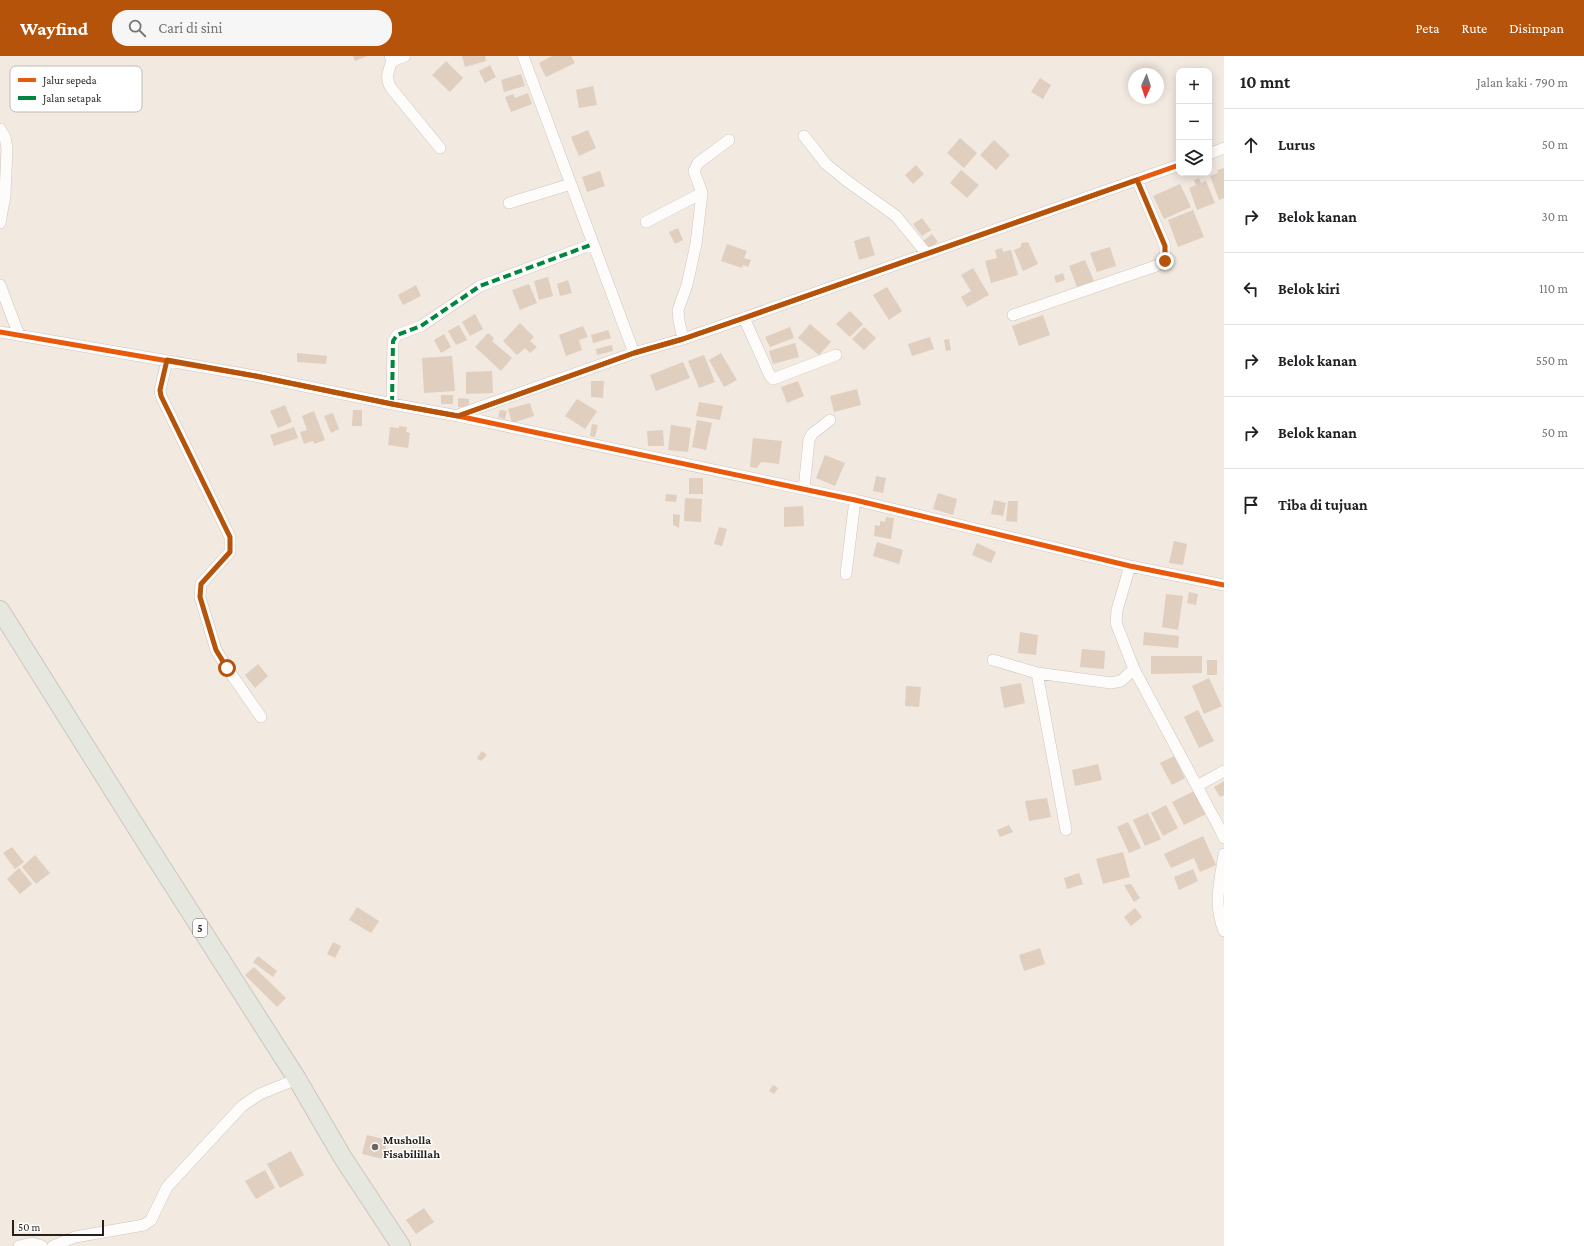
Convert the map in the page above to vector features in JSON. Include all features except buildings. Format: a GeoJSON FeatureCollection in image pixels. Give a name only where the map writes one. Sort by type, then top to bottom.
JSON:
{"type":"FeatureCollection","features":[{"type":"Feature","properties":{"kind":"highway","name":"5"},"geometry":{"type":"LineString","coordinates":[[0,610],[159,864],[297,1079],[343,1158],[401,1246]]}},
{"type":"Feature","properties":{"kind":"street"},"geometry":{"type":"LineString","coordinates":[[405,56],[391,59],[387,75],[388,82],[391,88],[440,148]]}},
{"type":"Feature","properties":{"kind":"street"},"geometry":{"type":"LineString","coordinates":[[523,56],[634,353]]}},
{"type":"Feature","properties":{"kind":"street"},"geometry":{"type":"LineString","coordinates":[[0,129],[5,137],[8,148],[5,195],[0,223]]}},
{"type":"Feature","properties":{"kind":"street"},"geometry":{"type":"LineString","coordinates":[[804,136],[826,164],[896,216],[927,254]]}},
{"type":"Feature","properties":{"kind":"street"},"geometry":{"type":"LineString","coordinates":[[683,339],[678,310],[687,285],[696,244],[702,193],[694,171],[695,167],[729,140]]}},
{"type":"Feature","properties":{"kind":"street"},"geometry":{"type":"LineString","coordinates":[[1212,153],[1224,148]]}},
{"type":"Feature","properties":{"kind":"street"},"geometry":{"type":"LineString","coordinates":[[458,416],[634,353],[683,339],[744,318],[1176,166]]}},
{"type":"Feature","properties":{"kind":"street"},"geometry":{"type":"LineString","coordinates":[[1013,315],[1156,266],[1165,261],[1165,246],[1137,180]]}},
{"type":"Feature","properties":{"kind":"street"},"geometry":{"type":"LineString","coordinates":[[509,203],[571,184]]}},
{"type":"Feature","properties":{"kind":"street"},"geometry":{"type":"LineString","coordinates":[[646,222],[702,193]]}},
{"type":"Feature","properties":{"kind":"street"},"geometry":{"type":"LineString","coordinates":[[392,404],[393,341],[397,335],[421,326],[480,286],[593,244]]}},
{"type":"Feature","properties":{"kind":"street"},"geometry":{"type":"LineString","coordinates":[[0,285],[19,336]]}},
{"type":"Feature","properties":{"kind":"street"},"geometry":{"type":"LineString","coordinates":[[744,318],[770,376],[773,379],[836,355]]}},
{"type":"Feature","properties":{"kind":"street"},"geometry":{"type":"LineString","coordinates":[[0,332],[256,376],[458,416],[855,500],[1130,566],[1224,585]]}},
{"type":"Feature","properties":{"kind":"street"},"geometry":{"type":"LineString","coordinates":[[167,360],[160,390],[161,396],[230,537],[230,552],[201,584],[200,597],[216,650],[261,717]]}},
{"type":"Feature","properties":{"kind":"street"},"geometry":{"type":"LineString","coordinates":[[804,489],[809,440],[812,434],[830,420]]}},
{"type":"Feature","properties":{"kind":"street"},"geometry":{"type":"LineString","coordinates":[[846,574],[855,500]]}},
{"type":"Feature","properties":{"kind":"street"},"geometry":{"type":"LineString","coordinates":[[1130,566],[1115,616],[1116,623],[1134,669],[1224,838]]}},
{"type":"Feature","properties":{"kind":"street"},"geometry":{"type":"LineString","coordinates":[[993,660],[1037,673],[1111,683],[1121,681],[1134,669]]}},
{"type":"Feature","properties":{"kind":"street"},"geometry":{"type":"LineString","coordinates":[[1037,673],[1066,830]]}},
{"type":"Feature","properties":{"kind":"street"},"geometry":{"type":"LineString","coordinates":[[1196,786],[1224,771]]}},
{"type":"Feature","properties":{"kind":"street"},"geometry":{"type":"LineString","coordinates":[[1224,854],[1217,907],[1224,931]]}},
{"type":"Feature","properties":{"kind":"street"},"geometry":{"type":"LineString","coordinates":[[53,1246],[75,1237],[144,1225],[148,1223],[151,1220],[167,1186],[242,1106],[260,1094],[297,1079]]}},
{"type":"Feature","properties":{"kind":"street"},"geometry":{"type":"LineString","coordinates":[[19,1246],[32,1243],[42,1246]]}},
{"type":"Feature","properties":{"kind":"marked path"},"geometry":{"type":"LineString","coordinates":[[392,404],[393,341],[397,335],[421,326],[480,286],[593,244]]}},
{"type":"Feature","properties":{"kind":"cycle path"},"geometry":{"type":"LineString","coordinates":[[458,416],[634,353],[683,339],[744,318],[1176,166]]}},
{"type":"Feature","properties":{"kind":"cycle path"},"geometry":{"type":"LineString","coordinates":[[0,332],[255,376],[458,416],[855,500],[1130,566],[1224,585]]}},
{"type":"Feature","properties":{"kind":"place","name":"Musholla Fisabilillah"},"geometry":{"type":"Point","coordinates":[375,1147]}},
{"type":"Feature","properties":{"kind":"route"},"geometry":{"type":"LineString","coordinates":[[227,668],[216,650],[200,597],[200,589],[201,584],[227,556],[232,547],[230,537],[161,396],[160,390],[167,360],[458,416],[634,353],[683,339],[1137,180],[1165,246],[1165,261]]}}]}
